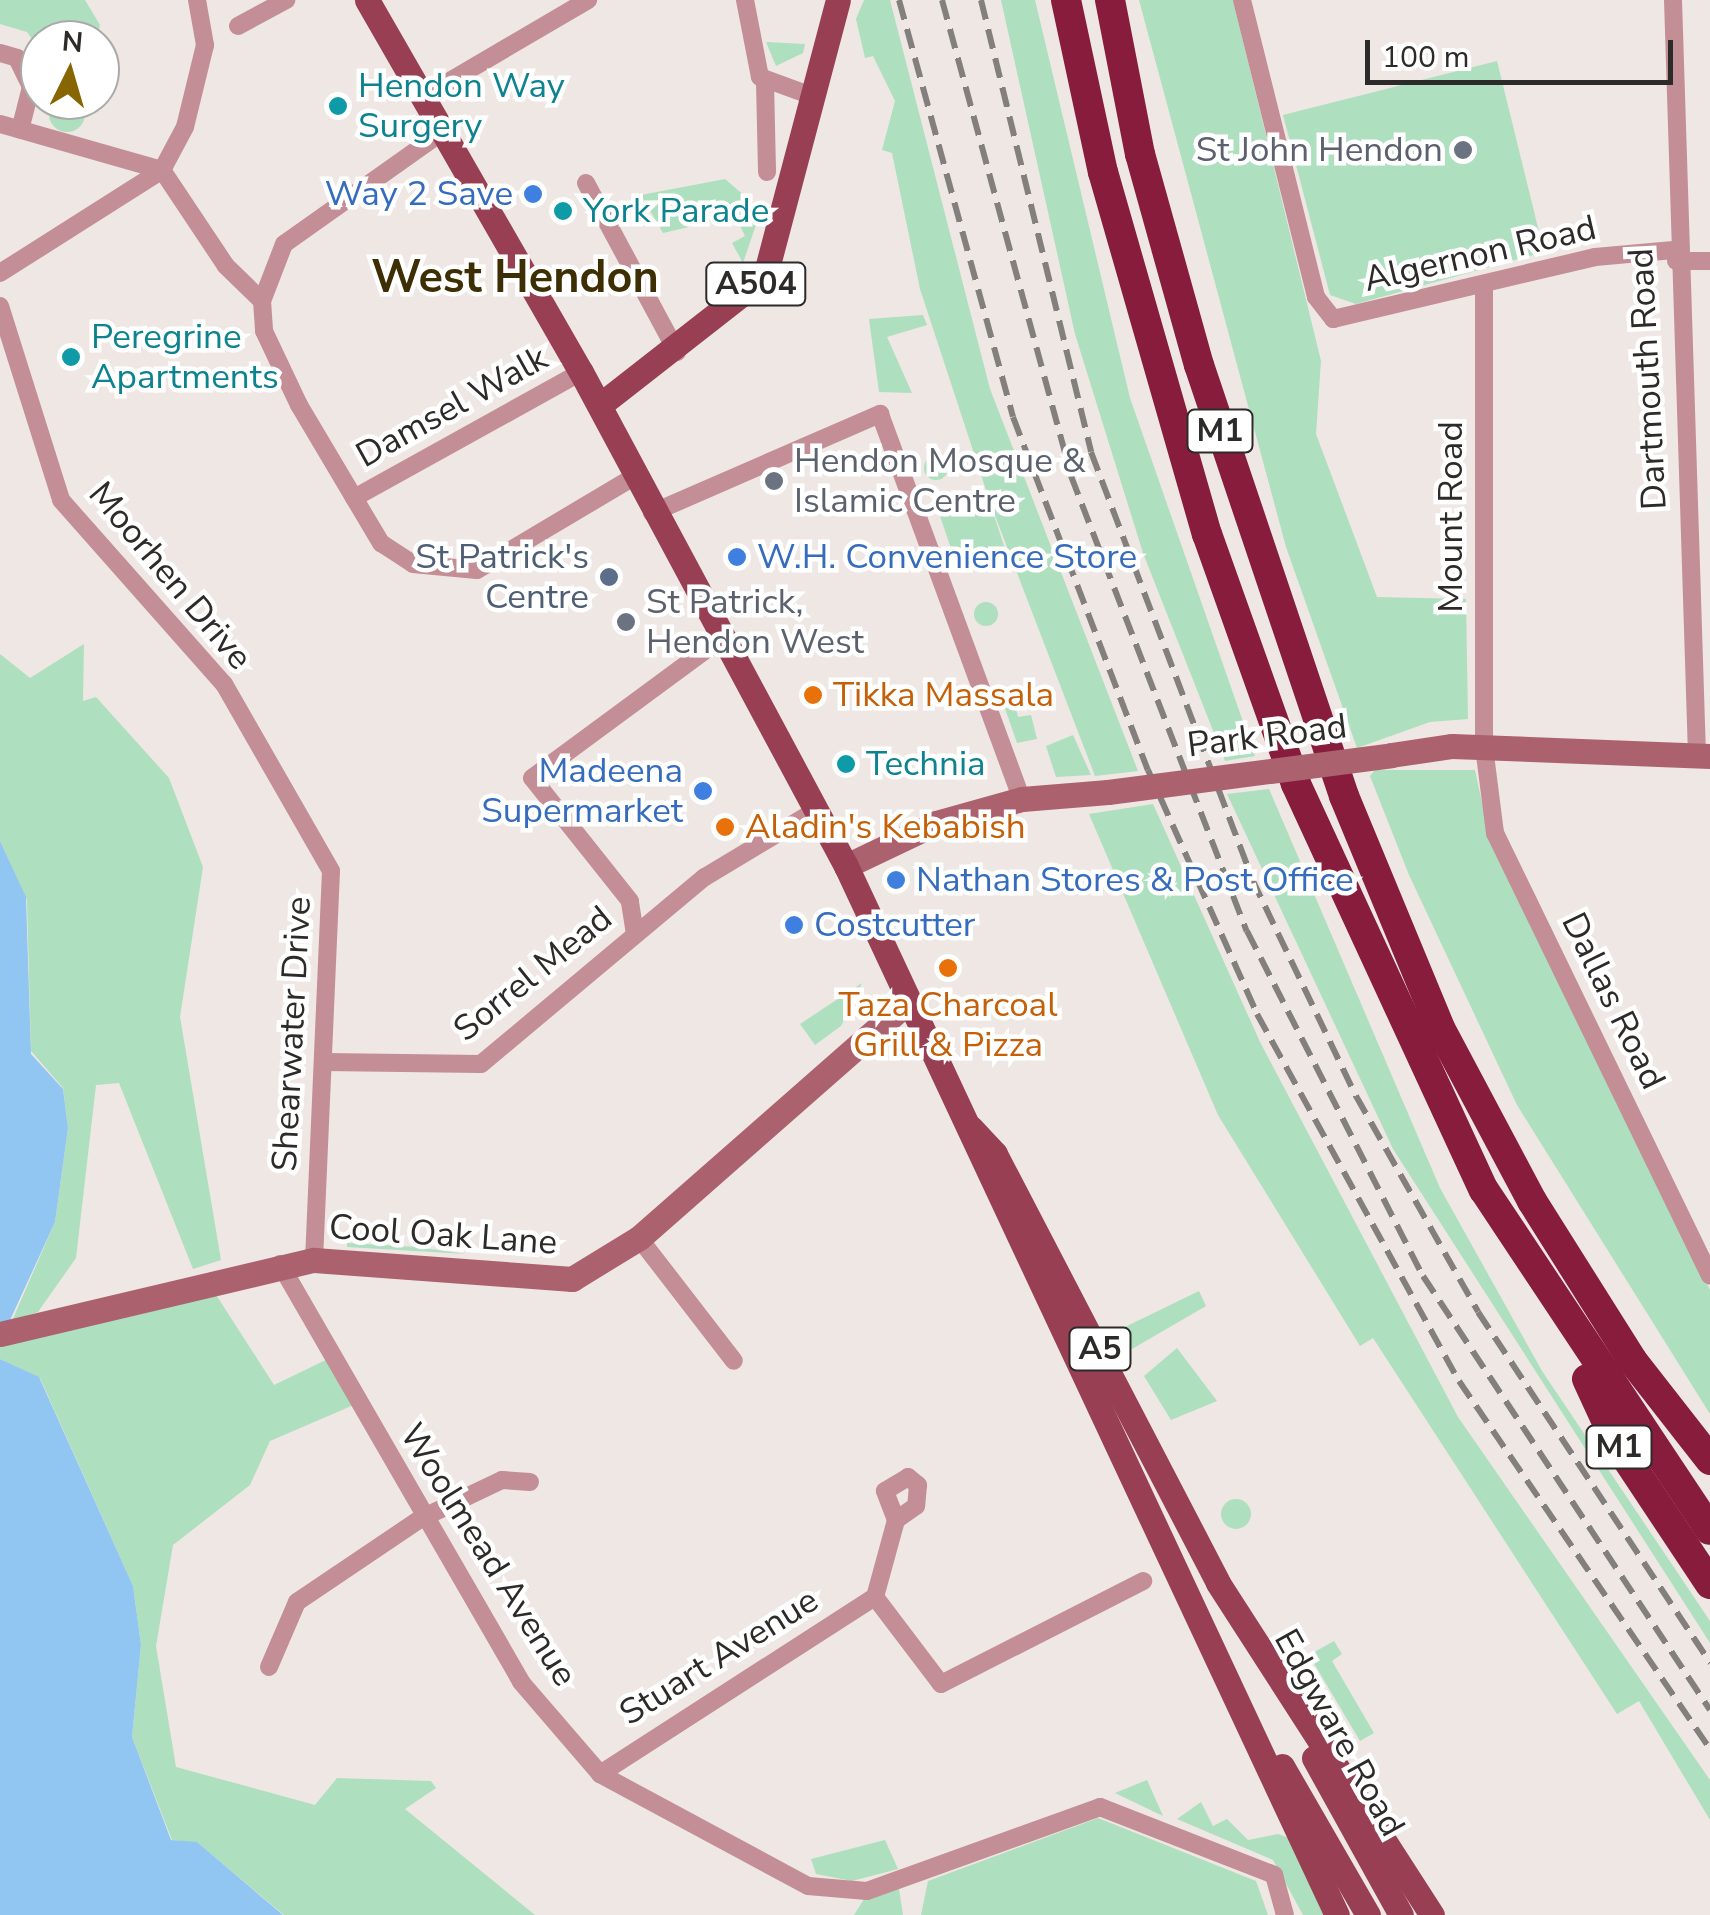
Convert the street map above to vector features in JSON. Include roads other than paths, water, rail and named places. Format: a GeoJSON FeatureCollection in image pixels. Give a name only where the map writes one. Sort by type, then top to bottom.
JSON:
{"type":"FeatureCollection","features":[{"type":"Feature","properties":{"kind":"highway","name":"M1"},"geometry":{"type":"LineString","coordinates":[[1066,0],[1103,172],[1207,534],[1296,784],[1411,1046],[1550,1299],[1617,1444],[1710,1584]]}},
{"type":"Feature","properties":{"kind":"highway","name":"M1"},"geometry":{"type":"LineString","coordinates":[[1110,0],[1140,154],[1199,366],[1368,852],[1440,1028],[1532,1201],[1632,1360],[1710,1460]]}},
{"type":"Feature","properties":{"kind":"highway","name":"M1"},"geometry":{"type":"LineString","coordinates":[[1368,852],[1534,1172],[1710,1431]]}},
{"type":"Feature","properties":{"kind":"highway","name":"M1"},"geometry":{"type":"LineString","coordinates":[[1550,1299],[1710,1530]]}},
{"type":"Feature","properties":{"kind":"main road","name":"A5"},"geometry":{"type":"LineString","coordinates":[[367,0],[426,94],[600,406],[652,512],[846,866],[1186,1596]]}},
{"type":"Feature","properties":{"kind":"main road","name":"A504"},"geometry":{"type":"LineString","coordinates":[[600,406],[677,352],[765,276],[835,9]]}},
{"type":"Feature","properties":{"kind":"main road","name":"A5"},"geometry":{"type":"LineString","coordinates":[[968,1124],[995,1154],[1218,1583]]}},
{"type":"Feature","properties":{"kind":"main road","name":"Edgware Road"},"geometry":{"type":"LineString","coordinates":[[1218,1583],[1401,1915]]}},
{"type":"Feature","properties":{"kind":"main road"},"geometry":{"type":"LineString","coordinates":[[1218,1583],[1432,1915]]}},
{"type":"Feature","properties":{"kind":"main road","name":"Edgware Road"},"geometry":{"type":"LineString","coordinates":[[1186,1596],[1368,1915]]}},
{"type":"Feature","properties":{"kind":"main road"},"geometry":{"type":"LineString","coordinates":[[1186,1596],[1336,1915]]}},
{"type":"Feature","properties":{"kind":"street"},"geometry":{"type":"LineString","coordinates":[[0,273],[162,170],[184,128],[205,45],[197,0]]}},
{"type":"Feature","properties":{"kind":"street"},"geometry":{"type":"LineString","coordinates":[[238,26],[286,0]]}},
{"type":"Feature","properties":{"kind":"street"},"geometry":{"type":"LineString","coordinates":[[426,94],[588,0]]}},
{"type":"Feature","properties":{"kind":"street"},"geometry":{"type":"LineString","coordinates":[[745,0],[765,82],[768,172]]}},
{"type":"Feature","properties":{"kind":"street","name":"Algernon Road"},"geometry":{"type":"LineString","coordinates":[[1242,0],[1316,296],[1333,319],[1484,288],[1596,257],[1675,256],[1710,262]]}},
{"type":"Feature","properties":{"kind":"street","name":"Dartmouth Road"},"geometry":{"type":"LineString","coordinates":[[1673,0],[1675,256],[1704,755]]}},
{"type":"Feature","properties":{"kind":"street"},"geometry":{"type":"LineString","coordinates":[[0,53],[17,58],[31,87],[20,130]]}},
{"type":"Feature","properties":{"kind":"street"},"geometry":{"type":"LineString","coordinates":[[765,82],[812,96]]}},
{"type":"Feature","properties":{"kind":"street"},"geometry":{"type":"LineString","coordinates":[[0,124],[162,170],[226,266],[262,301]]}},
{"type":"Feature","properties":{"kind":"street"},"geometry":{"type":"LineString","coordinates":[[445,130],[284,244],[262,301],[272,352],[354,498],[392,555],[478,570],[634,476]]}},
{"type":"Feature","properties":{"kind":"street"},"geometry":{"type":"LineString","coordinates":[[586,183],[677,352]]}},
{"type":"Feature","properties":{"kind":"street","name":"Mount Road"},"geometry":{"type":"LineString","coordinates":[[1484,288],[1484,747]]}},
{"type":"Feature","properties":{"kind":"street","name":"Moorhen Drive"},"geometry":{"type":"LineString","coordinates":[[0,306],[61,500],[224,684],[301,818]]}},
{"type":"Feature","properties":{"kind":"street","name":"Damsel Walk"},"geometry":{"type":"LineString","coordinates":[[354,498],[581,372]]}},
{"type":"Feature","properties":{"kind":"street"},"geometry":{"type":"LineString","coordinates":[[652,512],[880,414],[1022,799]]}},
{"type":"Feature","properties":{"kind":"street"},"geometry":{"type":"LineString","coordinates":[[635,934],[630,901],[532,778],[722,638]]}},
{"type":"Feature","properties":{"kind":"street","name":"Park Road"},"geometry":{"type":"LineString","coordinates":[[846,866],[936,823],[1022,799],[1484,747],[1704,755]]}},
{"type":"Feature","properties":{"kind":"street","name":"Dallas Road"},"geometry":{"type":"LineString","coordinates":[[1484,747],[1495,834],[1710,1275]]}},
{"type":"Feature","properties":{"kind":"street","name":"Sorrel Mead"},"geometry":{"type":"LineString","coordinates":[[324,1062],[481,1064],[705,878],[815,812]]}},
{"type":"Feature","properties":{"kind":"street","name":"Shearwater Drive"},"geometry":{"type":"LineString","coordinates":[[301,818],[331,871],[314,1260]]}},
{"type":"Feature","properties":{"kind":"street","name":"Cool Oak Lane"},"geometry":{"type":"LineString","coordinates":[[11,1331],[280,1264],[314,1260],[374,1258],[554,1282],[592,1271],[638,1238],[909,1001]]}},
{"type":"Feature","properties":{"kind":"street"},"geometry":{"type":"LineString","coordinates":[[638,1238],[734,1361]]}},
{"type":"Feature","properties":{"kind":"street","name":"Woolmead Avenue"},"geometry":{"type":"LineString","coordinates":[[280,1264],[420,1519],[521,1682],[600,1774],[808,1886],[866,1890],[1100,1807],[1274,1875],[1285,1915]]}},
{"type":"Feature","properties":{"kind":"street"},"geometry":{"type":"LineString","coordinates":[[270,1667],[297,1602],[420,1519],[502,1480],[530,1482]]}},
{"type":"Feature","properties":{"kind":"street"},"geometry":{"type":"LineString","coordinates":[[896,1520],[875,1597],[942,1684],[1142,1581]]}},
{"type":"Feature","properties":{"kind":"street","name":"Stuart Avenue"},"geometry":{"type":"LineString","coordinates":[[600,1774],[875,1597]]}},
{"type":"Feature","properties":{"kind":"water"},"geometry":{"type":"Polygon","coordinates":[[[0,841],[26,897],[31,1054],[63,1089],[68,1128],[55,1222],[0,1342],[0,841]]]}},
{"type":"Feature","properties":{"kind":"water"},"geometry":{"type":"Polygon","coordinates":[[[0,1359],[39,1377],[133,1586],[141,1645],[132,1737],[171,1840],[197,1842],[283,1915],[0,1915],[0,1359]]]}},
{"type":"Feature","properties":{"kind":"railway"},"geometry":{"type":"LineString","coordinates":[[899,0],[1013,417],[1148,770],[1257,1014],[1459,1381],[1710,1749]]}},
{"type":"Feature","properties":{"kind":"railway"},"geometry":{"type":"LineString","coordinates":[[942,0],[1071,476],[1247,931],[1423,1276],[1710,1710]]}},
{"type":"Feature","properties":{"kind":"railway"},"geometry":{"type":"LineString","coordinates":[[981,0],[1091,452],[1252,879],[1356,1096],[1478,1312],[1710,1663]]}},
{"type":"Feature","properties":{"kind":"place","name":"Hendon Way Surgery"},"geometry":{"type":"Point","coordinates":[338,106]}},
{"type":"Feature","properties":{"kind":"place","name":"St John Hendon"},"geometry":{"type":"Point","coordinates":[1463,150]}},
{"type":"Feature","properties":{"kind":"place","name":"Way 2 Save"},"geometry":{"type":"Point","coordinates":[533,194]}},
{"type":"Feature","properties":{"kind":"place","name":"York Parade"},"geometry":{"type":"Point","coordinates":[563,211]}},
{"type":"Feature","properties":{"kind":"place","name":"Peregrine Apartments"},"geometry":{"type":"Point","coordinates":[71,357]}},
{"type":"Feature","properties":{"kind":"place","name":"Hendon Mosque & Islamic Centre"},"geometry":{"type":"Point","coordinates":[774,481]}},
{"type":"Feature","properties":{"kind":"place","name":"W.H. Convenience Store"},"geometry":{"type":"Point","coordinates":[737,557]}},
{"type":"Feature","properties":{"kind":"place","name":"St Patrick's Centre"},"geometry":{"type":"Point","coordinates":[609,577]}},
{"type":"Feature","properties":{"kind":"place","name":"St Patrick, Hendon West"},"geometry":{"type":"Point","coordinates":[626,622]}},
{"type":"Feature","properties":{"kind":"place","name":"Tikka Massala"},"geometry":{"type":"Point","coordinates":[813,695]}},
{"type":"Feature","properties":{"kind":"place","name":"Technia"},"geometry":{"type":"Point","coordinates":[846,764]}},
{"type":"Feature","properties":{"kind":"place","name":"Madeena Supermarket"},"geometry":{"type":"Point","coordinates":[703,791]}},
{"type":"Feature","properties":{"kind":"place","name":"Aladin's Kebabish"},"geometry":{"type":"Point","coordinates":[725,827]}},
{"type":"Feature","properties":{"kind":"place","name":"Nathan Stores & Post Office"},"geometry":{"type":"Point","coordinates":[896,880]}},
{"type":"Feature","properties":{"kind":"place","name":"Costcutter"},"geometry":{"type":"Point","coordinates":[794,925]}},
{"type":"Feature","properties":{"kind":"place","name":"Taza Charcoal Grill & Pizza"},"geometry":{"type":"Point","coordinates":[948,968]}},
{"type":"Feature","properties":{"kind":"district","name":"West Hendon"},"geometry":{"type":"Point","coordinates":[515,278]}}]}
